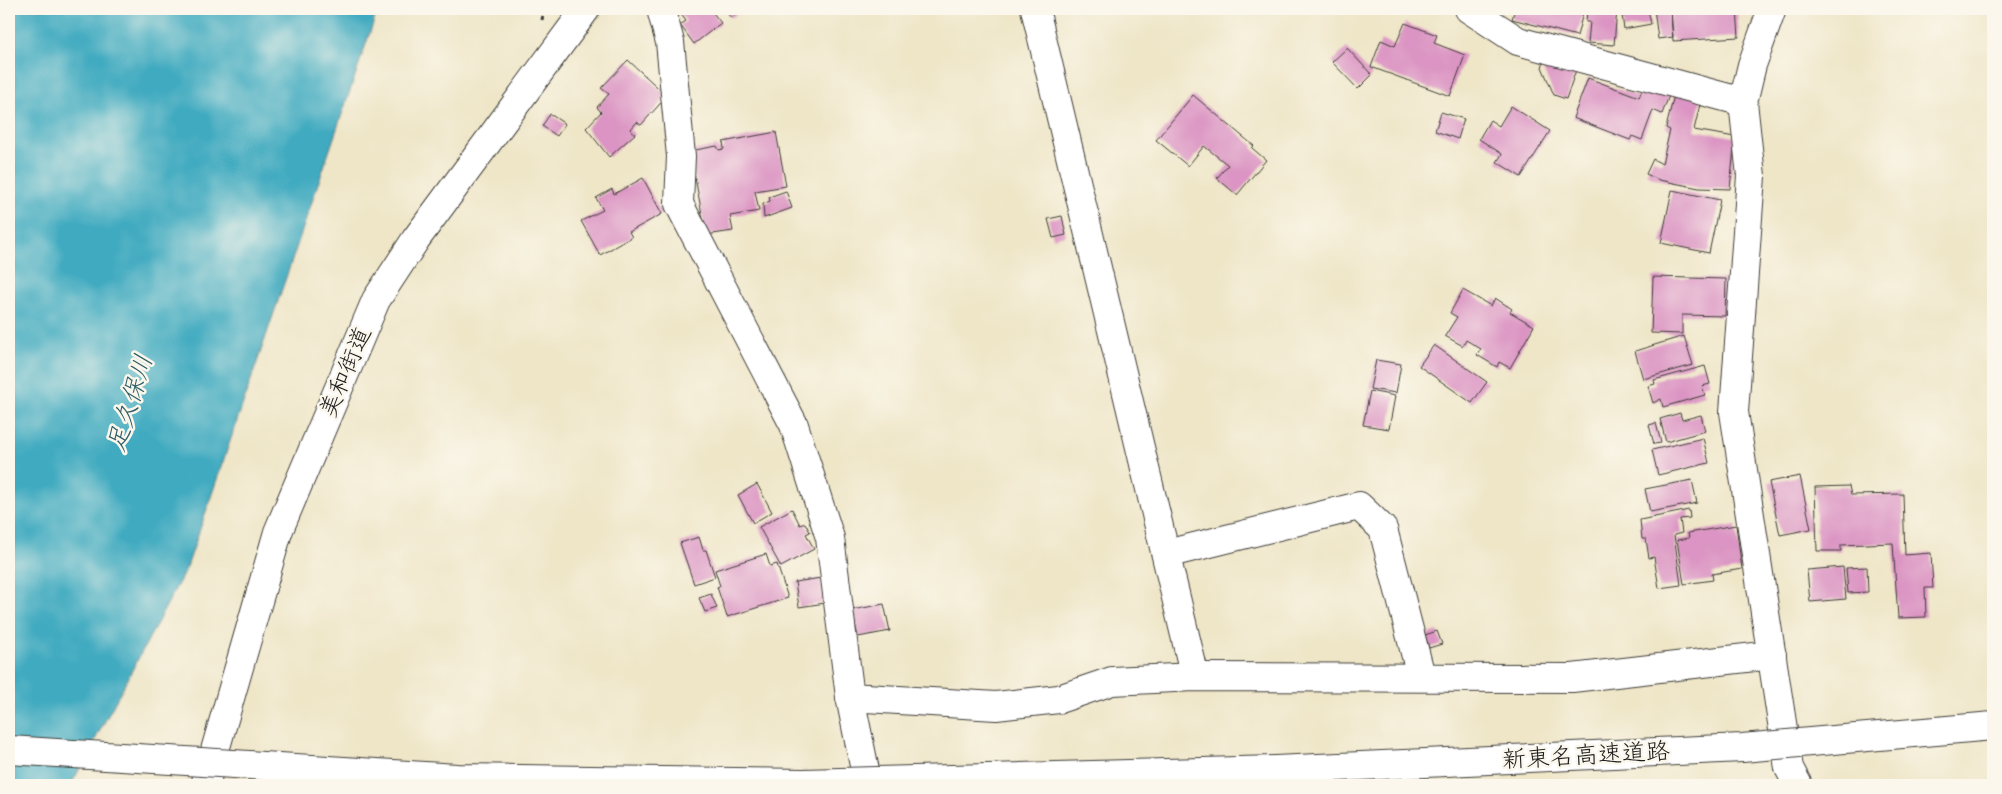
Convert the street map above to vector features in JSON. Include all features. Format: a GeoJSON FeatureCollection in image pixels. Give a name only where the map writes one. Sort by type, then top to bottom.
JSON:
{"type":"FeatureCollection","features":[{"type":"Feature","properties":{"kind":"main road","name":"美和街道"},"geometry":{"type":"LineString","coordinates":[[205,785],[278,532],[376,300],[416,239],[586,9]]}},
{"type":"Feature","properties":{"kind":"main road"},"geometry":{"type":"LineString","coordinates":[[666,9],[662,13],[670,42],[681,156],[679,204],[794,425],[830,538],[850,697],[868,785]]}},
{"type":"Feature","properties":{"kind":"main road"},"geometry":{"type":"LineString","coordinates":[[1035,9],[1195,677]]}},
{"type":"Feature","properties":{"kind":"main road"},"geometry":{"type":"LineString","coordinates":[[1469,9],[1518,41],[1743,102]]}},
{"type":"Feature","properties":{"kind":"main road"},"geometry":{"type":"LineString","coordinates":[[1772,9],[1752,65],[1743,102],[1751,176],[1734,412],[1789,768],[1798,785]]}},
{"type":"Feature","properties":{"kind":"main road"},"geometry":{"type":"LineString","coordinates":[[1166,554],[1359,506],[1383,529],[1421,676]]}},
{"type":"Feature","properties":{"kind":"main road"},"geometry":{"type":"LineString","coordinates":[[850,697],[996,706],[1059,699],[1112,681],[1195,677],[1421,676],[1572,678],[1772,655]]}},
{"type":"Feature","properties":{"kind":"main road","name":"新東名高速道路"},"geometry":{"type":"LineString","coordinates":[[9,750],[457,778],[803,783],[1265,770],[1742,748],[1993,726]]}},
{"type":"Feature","properties":{"kind":"water","name":"足久保川"},"geometry":{"type":"Polygon","coordinates":[[[9,9],[378,9],[187,567],[71,785],[9,785],[9,9]]]}},
{"type":"Feature","properties":{"kind":"building"},"geometry":{"type":"Polygon","coordinates":[[[677,9],[710,9],[721,23],[694,44],[680,25],[686,21],[677,9]]]}},
{"type":"Feature","properties":{"kind":"building"},"geometry":{"type":"Polygon","coordinates":[[[724,9],[744,9],[731,18],[724,9]]]}},
{"type":"Feature","properties":{"kind":"building"},"geometry":{"type":"Polygon","coordinates":[[[1515,9],[1584,9],[1577,36],[1512,19],[1515,9]]]}},
{"type":"Feature","properties":{"kind":"building"},"geometry":{"type":"Polygon","coordinates":[[[1587,9],[1617,9],[1614,45],[1588,43],[1590,22],[1586,22],[1587,9]]]}},
{"type":"Feature","properties":{"kind":"building"},"geometry":{"type":"Polygon","coordinates":[[[1621,9],[1648,9],[1651,24],[1624,29],[1621,9]]]}},
{"type":"Feature","properties":{"kind":"building"},"geometry":{"type":"Polygon","coordinates":[[[1654,9],[1670,9],[1673,37],[1658,39],[1654,9]]]}},
{"type":"Feature","properties":{"kind":"building"},"geometry":{"type":"Polygon","coordinates":[[[1671,9],[1737,9],[1739,37],[1673,41],[1671,9]]]}},
{"type":"Feature","properties":{"kind":"building"},"geometry":{"type":"Polygon","coordinates":[[[1405,23],[1437,35],[1434,43],[1465,55],[1450,96],[1371,67],[1381,40],[1395,46],[1405,23]]]}},
{"type":"Feature","properties":{"kind":"building"},"geometry":{"type":"Polygon","coordinates":[[[1347,48],[1372,75],[1358,89],[1332,62],[1347,48]]]}},
{"type":"Feature","properties":{"kind":"building"},"geometry":{"type":"Polygon","coordinates":[[[1545,59],[1576,70],[1566,99],[1554,95],[1542,67],[1545,59]]]}},
{"type":"Feature","properties":{"kind":"building"},"geometry":{"type":"Polygon","coordinates":[[[628,60],[667,96],[641,125],[637,122],[630,130],[635,134],[609,157],[586,128],[601,112],[597,107],[609,94],[601,88],[628,60]]]}},
{"type":"Feature","properties":{"kind":"building"},"geometry":{"type":"Polygon","coordinates":[[[1588,78],[1639,97],[1645,83],[1670,93],[1662,114],[1653,110],[1642,140],[1632,136],[1630,140],[1573,118],[1588,78]]]}},
{"type":"Feature","properties":{"kind":"building"},"geometry":{"type":"Polygon","coordinates":[[[1675,91],[1701,100],[1694,130],[1735,137],[1730,189],[1699,188],[1659,180],[1646,174],[1653,159],[1662,164],[1670,130],[1666,128],[1675,91]]]}},
{"type":"Feature","properties":{"kind":"building"},"geometry":{"type":"Polygon","coordinates":[[[1193,95],[1254,146],[1252,148],[1266,160],[1237,195],[1217,178],[1228,165],[1204,146],[1188,166],[1156,140],[1193,95]]]}},
{"type":"Feature","properties":{"kind":"building"},"geometry":{"type":"Polygon","coordinates":[[[1511,106],[1550,131],[1521,177],[1497,162],[1502,154],[1479,139],[1490,120],[1499,126],[1511,106]]]}},
{"type":"Feature","properties":{"kind":"building"},"geometry":{"type":"Polygon","coordinates":[[[1441,112],[1464,119],[1458,139],[1435,131],[1441,112]]]}},
{"type":"Feature","properties":{"kind":"building"},"geometry":{"type":"Polygon","coordinates":[[[550,114],[565,124],[557,136],[542,126],[550,114]]]}},
{"type":"Feature","properties":{"kind":"building"},"geometry":{"type":"Polygon","coordinates":[[[776,132],[786,186],[755,191],[759,211],[730,216],[733,231],[706,235],[690,151],[717,146],[719,150],[724,149],[723,142],[776,132]]]}},
{"type":"Feature","properties":{"kind":"building"},"geometry":{"type":"Polygon","coordinates":[[[643,178],[662,214],[629,232],[632,237],[600,255],[581,221],[603,210],[596,198],[612,189],[614,194],[643,178]]]}},
{"type":"Feature","properties":{"kind":"building"},"geometry":{"type":"Polygon","coordinates":[[[1672,190],[1720,200],[1709,253],[1661,243],[1672,190]]]}},
{"type":"Feature","properties":{"kind":"building"},"geometry":{"type":"Polygon","coordinates":[[[786,191],[792,208],[764,218],[763,204],[770,201],[769,197],[786,191]]]}},
{"type":"Feature","properties":{"kind":"building"},"geometry":{"type":"Polygon","coordinates":[[[1062,216],[1066,235],[1053,238],[1048,219],[1062,216]]]}},
{"type":"Feature","properties":{"kind":"building"},"geometry":{"type":"Polygon","coordinates":[[[1653,277],[1726,279],[1725,316],[1682,315],[1682,334],[1651,333],[1653,277]]]}},
{"type":"Feature","properties":{"kind":"building"},"geometry":{"type":"Polygon","coordinates":[[[1463,290],[1491,306],[1495,298],[1512,309],[1510,312],[1534,326],[1510,368],[1499,362],[1497,367],[1477,355],[1481,349],[1466,340],[1463,346],[1445,336],[1457,317],[1450,313],[1463,290]]]}},
{"type":"Feature","properties":{"kind":"building"},"geometry":{"type":"Polygon","coordinates":[[[1684,336],[1693,365],[1643,379],[1635,351],[1684,336]]]}},
{"type":"Feature","properties":{"kind":"building"},"geometry":{"type":"Polygon","coordinates":[[[1434,345],[1487,382],[1472,403],[1419,366],[1434,345]]]}},
{"type":"Feature","properties":{"kind":"building"},"geometry":{"type":"Polygon","coordinates":[[[1376,360],[1401,364],[1396,393],[1370,389],[1376,360]]]}},
{"type":"Feature","properties":{"kind":"building"},"geometry":{"type":"Polygon","coordinates":[[[1705,366],[1710,384],[1702,386],[1705,395],[1663,407],[1661,399],[1653,403],[1648,386],[1655,384],[1654,380],[1705,366]]]}},
{"type":"Feature","properties":{"kind":"building"},"geometry":{"type":"Polygon","coordinates":[[[1370,391],[1395,396],[1389,429],[1363,425],[1370,391]]]}},
{"type":"Feature","properties":{"kind":"building"},"geometry":{"type":"Polygon","coordinates":[[[1680,413],[1682,420],[1701,415],[1705,431],[1666,442],[1660,419],[1680,413]]]}},
{"type":"Feature","properties":{"kind":"building"},"geometry":{"type":"Polygon","coordinates":[[[1656,423],[1661,443],[1654,444],[1649,425],[1656,423]]]}},
{"type":"Feature","properties":{"kind":"building"},"geometry":{"type":"Polygon","coordinates":[[[1703,438],[1709,463],[1658,475],[1652,450],[1703,438]]]}},
{"type":"Feature","properties":{"kind":"building"},"geometry":{"type":"Polygon","coordinates":[[[1800,476],[1811,529],[1780,535],[1769,482],[1800,476]]]}},
{"type":"Feature","properties":{"kind":"building"},"geometry":{"type":"Polygon","coordinates":[[[1692,480],[1697,503],[1650,512],[1645,489],[1692,480]]]}},
{"type":"Feature","properties":{"kind":"building"},"geometry":{"type":"Polygon","coordinates":[[[757,484],[772,512],[753,523],[738,495],[757,484]]]}},
{"type":"Feature","properties":{"kind":"building"},"geometry":{"type":"Polygon","coordinates":[[[1849,486],[1851,495],[1903,494],[1905,555],[1931,553],[1933,588],[1925,588],[1926,617],[1898,618],[1893,543],[1841,545],[1841,551],[1817,551],[1815,487],[1849,486]]]}},
{"type":"Feature","properties":{"kind":"building"},"geometry":{"type":"Polygon","coordinates":[[[792,509],[800,525],[805,523],[810,532],[806,534],[814,549],[781,567],[759,527],[792,509]]]}},
{"type":"Feature","properties":{"kind":"building"},"geometry":{"type":"Polygon","coordinates":[[[1689,510],[1690,518],[1680,519],[1682,533],[1674,535],[1681,585],[1659,588],[1654,557],[1649,558],[1646,539],[1642,539],[1640,520],[1689,510]]]}},
{"type":"Feature","properties":{"kind":"building"},"geometry":{"type":"Polygon","coordinates":[[[1736,525],[1742,569],[1712,574],[1713,580],[1684,584],[1677,540],[1689,538],[1688,533],[1736,525]]]}},
{"type":"Feature","properties":{"kind":"building"},"geometry":{"type":"Polygon","coordinates":[[[699,537],[703,550],[706,550],[715,577],[694,584],[680,543],[699,537]]]}},
{"type":"Feature","properties":{"kind":"building"},"geometry":{"type":"Polygon","coordinates":[[[766,554],[770,566],[777,564],[788,598],[727,617],[717,587],[720,586],[715,570],[766,554]]]}},
{"type":"Feature","properties":{"kind":"building"},"geometry":{"type":"Polygon","coordinates":[[[1843,567],[1846,599],[1810,602],[1807,570],[1843,567]]]}},
{"type":"Feature","properties":{"kind":"building"},"geometry":{"type":"Polygon","coordinates":[[[1867,567],[1868,592],[1848,593],[1846,568],[1867,567]]]}},
{"type":"Feature","properties":{"kind":"building"},"geometry":{"type":"Polygon","coordinates":[[[821,578],[825,603],[799,607],[795,582],[821,578]]]}},
{"type":"Feature","properties":{"kind":"building"},"geometry":{"type":"Polygon","coordinates":[[[711,594],[717,608],[705,612],[699,598],[711,594]]]}},
{"type":"Feature","properties":{"kind":"building"},"geometry":{"type":"Polygon","coordinates":[[[884,604],[890,631],[858,637],[852,610],[884,604]]]}},
{"type":"Feature","properties":{"kind":"building"},"geometry":{"type":"Polygon","coordinates":[[[1437,631],[1442,644],[1429,648],[1425,635],[1437,631]]]}}]}
